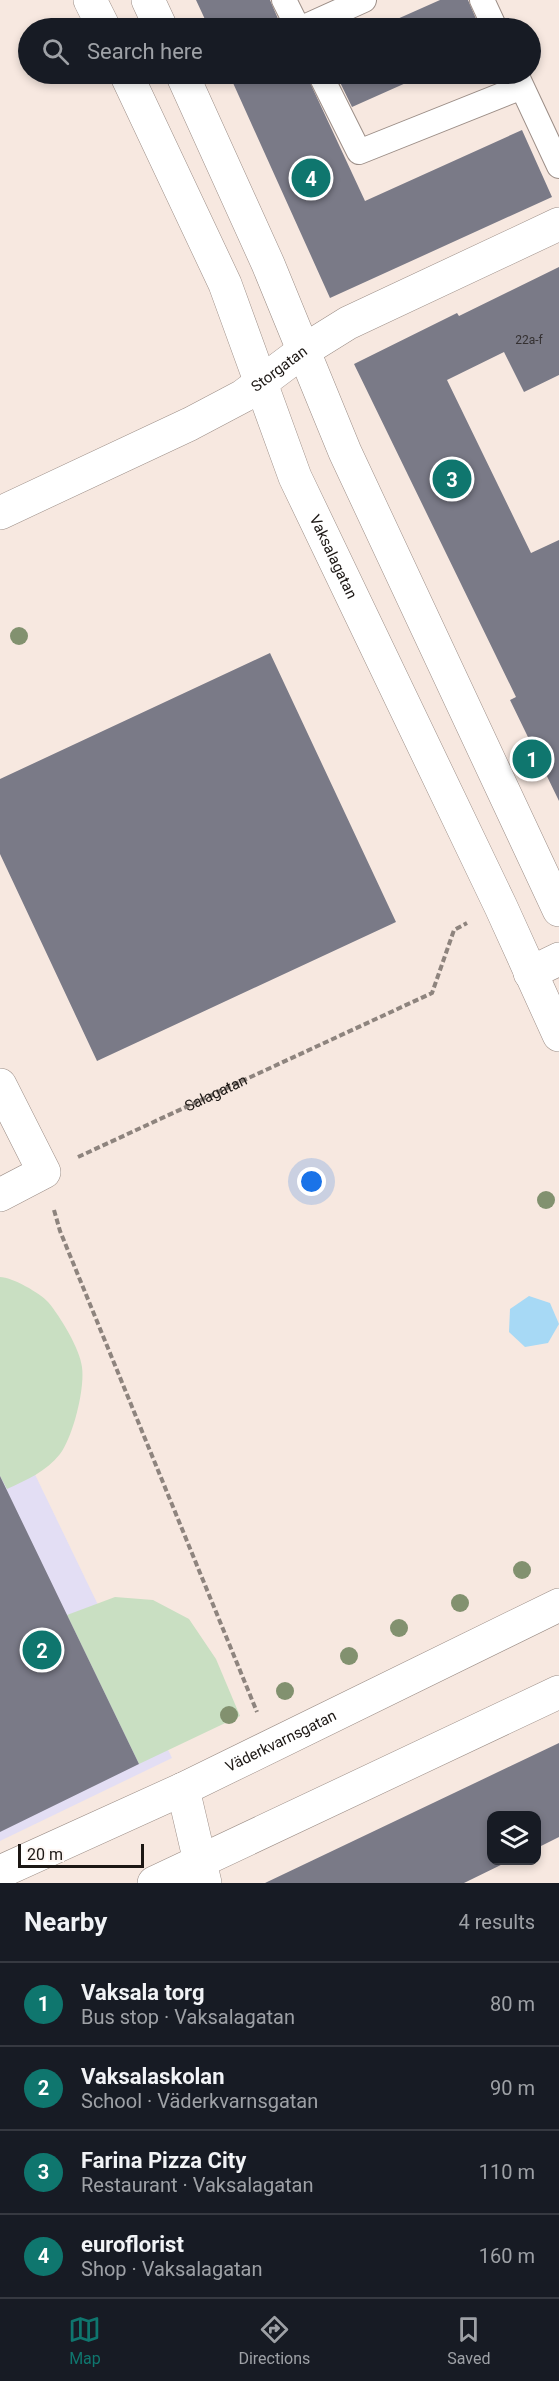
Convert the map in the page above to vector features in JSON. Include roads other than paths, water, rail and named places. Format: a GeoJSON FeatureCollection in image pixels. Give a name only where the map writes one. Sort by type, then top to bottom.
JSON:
{"type":"FeatureCollection","features":[{"type":"Feature","properties":{"kind":"main road"},"geometry":{"type":"LineString","coordinates":[[90,0],[99,18]]}},
{"type":"Feature","properties":{"kind":"main road"},"geometry":{"type":"LineString","coordinates":[[148,0],[156,18]]}},
{"type":"Feature","properties":{"kind":"main road","name":"Vaksalagatan"},"geometry":{"type":"LineString","coordinates":[[131,84],[225,284],[295,477],[501,907],[545,966],[559,1035]]}},
{"type":"Feature","properties":{"kind":"main road"},"geometry":{"type":"LineString","coordinates":[[187,84],[268,264],[345,452],[559,910]]}},
{"type":"Feature","properties":{"kind":"main road","name":"Storgatan"},"geometry":{"type":"LineString","coordinates":[[0,513],[190,424],[243,396],[303,351],[348,322],[559,224]]}},
{"type":"Feature","properties":{"kind":"main road"},"geometry":{"type":"LineString","coordinates":[[0,1085],[44,1172],[0,1195]]}},
{"type":"Feature","properties":{"kind":"main road","name":"Väderkvarnsgatan"},"geometry":{"type":"LineString","coordinates":[[0,1872],[183,1789],[559,1605]]}},
{"type":"Feature","properties":{"kind":"main road"},"geometry":{"type":"LineString","coordinates":[[154,1883],[202,1872],[559,1692]]}},
{"type":"Feature","properties":{"kind":"main road"},"geometry":{"type":"LineString","coordinates":[[183,1789],[202,1872]]}},
{"type":"Feature","properties":{"kind":"lane"},"geometry":{"type":"LineString","coordinates":[[284,0],[294,18]]}},
{"type":"Feature","properties":{"kind":"lane"},"geometry":{"type":"LineString","coordinates":[[323,18],[364,0]]}},
{"type":"Feature","properties":{"kind":"lane"},"geometry":{"type":"LineString","coordinates":[[482,0],[490,18]]}},
{"type":"Feature","properties":{"kind":"lane"},"geometry":{"type":"LineString","coordinates":[[325,84],[359,152],[510,84]]}},
{"type":"Feature","properties":{"kind":"lane"},"geometry":{"type":"LineString","coordinates":[[521,84],[559,166]]}},
{"type":"Feature","properties":{"kind":"water"},"geometry":{"type":"Polygon","coordinates":[[[529,1296],[550,1303],[559,1324],[548,1343],[525,1347],[509,1332],[510,1309],[529,1296]]]}},
{"type":"Feature","properties":{"kind":"place","name":"euroflorist"},"geometry":{"type":"Point","coordinates":[311,178]}},
{"type":"Feature","properties":{"kind":"place","name":"Farina Pizza City"},"geometry":{"type":"Point","coordinates":[452,479]}},
{"type":"Feature","properties":{"kind":"place","name":"Vaksala torg"},"geometry":{"type":"Point","coordinates":[532,759]}},
{"type":"Feature","properties":{"kind":"place","name":"Vaksalaskolan"},"geometry":{"type":"Point","coordinates":[42,1650]}}]}
